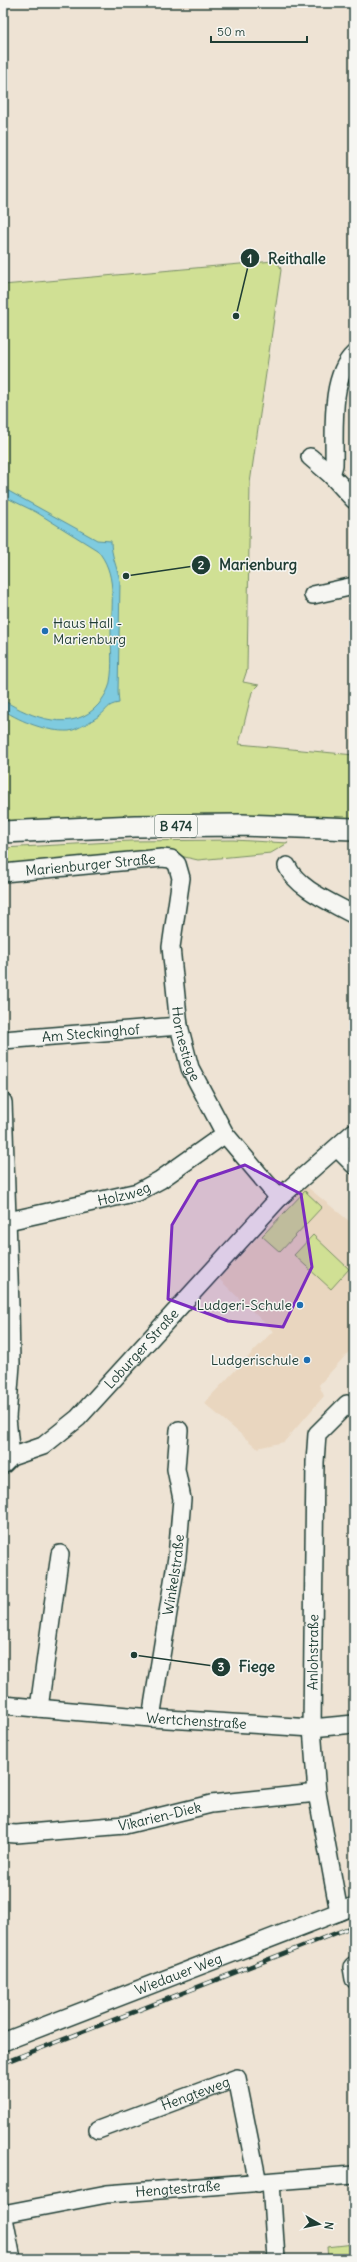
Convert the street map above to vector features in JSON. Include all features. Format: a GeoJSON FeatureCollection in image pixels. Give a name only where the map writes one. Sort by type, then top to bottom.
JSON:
{"type":"FeatureCollection","features":[{"type":"Feature","properties":{"kind":"main road","name":"B 474"},"geometry":{"type":"LineString","coordinates":[[3,832],[135,826],[242,825],[354,829]]}},
{"type":"Feature","properties":{"kind":"street"},"geometry":{"type":"LineString","coordinates":[[331,475],[334,464],[336,392],[345,369],[354,354]]}},
{"type":"Feature","properties":{"kind":"street"},"geometry":{"type":"LineString","coordinates":[[310,457],[331,475],[354,500]]}},
{"type":"Feature","properties":{"kind":"street"},"geometry":{"type":"LineString","coordinates":[[313,595],[354,586]]}},
{"type":"Feature","properties":{"kind":"street","name":"Marienburger Straße"},"geometry":{"type":"LineString","coordinates":[[3,873],[162,858],[171,859],[177,864]]}},
{"type":"Feature","properties":{"kind":"street","name":"Hornestiege"},"geometry":{"type":"LineString","coordinates":[[177,864],[181,878],[171,947],[179,1026],[190,1068],[225,1134],[279,1198]]}},
{"type":"Feature","properties":{"kind":"street"},"geometry":{"type":"LineString","coordinates":[[287,866],[291,875],[307,888],[354,915]]}},
{"type":"Feature","properties":{"kind":"street","name":"Am Steckinghof"},"geometry":{"type":"LineString","coordinates":[[3,1040],[179,1026]]}},
{"type":"Feature","properties":{"kind":"street"},"geometry":{"type":"LineString","coordinates":[[3,1102],[8,1221],[11,1364],[7,1418],[7,1461]]}},
{"type":"Feature","properties":{"kind":"street","name":"Loburger Straße"},"geometry":{"type":"LineString","coordinates":[[7,1461],[44,1446],[78,1418],[279,1198],[354,1132]]}},
{"type":"Feature","properties":{"kind":"street","name":"Holzweg"},"geometry":{"type":"LineString","coordinates":[[8,1221],[138,1192],[160,1180],[225,1134]]}},
{"type":"Feature","properties":{"kind":"street"},"geometry":{"type":"LineString","coordinates":[[337,1148],[354,1165]]}},
{"type":"Feature","properties":{"kind":"street","name":"Anlohstraße"},"geometry":{"type":"LineString","coordinates":[[346,1909],[316,1793],[312,1728],[315,1462],[317,1434],[351,1407]]}},
{"type":"Feature","properties":{"kind":"street","name":"Winkelstraße"},"geometry":{"type":"LineString","coordinates":[[151,1718],[177,1557],[182,1499],[176,1469],[179,1430]]}},
{"type":"Feature","properties":{"kind":"street"},"geometry":{"type":"LineString","coordinates":[[39,1708],[60,1554]]}},
{"type":"Feature","properties":{"kind":"street","name":"Wertchenstraße"},"geometry":{"type":"LineString","coordinates":[[3,1705],[151,1718],[312,1728],[354,1724]]}},
{"type":"Feature","properties":{"kind":"street","name":"Vikarien-Diek"},"geometry":{"type":"LineString","coordinates":[[3,1833],[23,1834],[125,1825],[211,1804],[316,1793]]}},
{"type":"Feature","properties":{"kind":"street","name":"Wiedauer Weg"},"geometry":{"type":"LineString","coordinates":[[3,2042],[346,1909]]}},
{"type":"Feature","properties":{"kind":"street"},"geometry":{"type":"LineString","coordinates":[[354,1965],[352,1967],[354,1979]]}},
{"type":"Feature","properties":{"kind":"street","name":"Hengteweg"},"geometry":{"type":"LineString","coordinates":[[98,2130],[237,2078],[264,2182],[276,2259]]}},
{"type":"Feature","properties":{"kind":"street","name":"Hengtestraße"},"geometry":{"type":"LineString","coordinates":[[3,2214],[107,2194],[354,2175]]}},
{"type":"Feature","properties":{"kind":"street"},"geometry":{"type":"LineString","coordinates":[[3,2214],[12,2259]]}},
{"type":"Feature","properties":{"kind":"highlighted area"},"geometry":{"type":"Polygon","coordinates":[[[245,1165],[301,1194],[312,1267],[283,1327],[228,1321],[168,1299],[172,1225],[198,1181],[245,1165]]]}},
{"type":"Feature","properties":{"kind":"shaded area","name":"Ludgeri-Schule"},"geometry":{"type":"Polygon","coordinates":[[[306,1186],[354,1225],[354,1346],[319,1385],[324,1396],[284,1442],[257,1448],[204,1403],[273,1331],[219,1279],[306,1186]]]}},
{"type":"Feature","properties":{"kind":"green space"},"geometry":{"type":"Polygon","coordinates":[[[274,261],[280,266],[281,270],[250,483],[247,670],[243,682],[259,685],[252,692],[239,744],[354,755],[354,824],[3,823],[3,285],[274,261]]]}},
{"type":"Feature","properties":{"kind":"green space"},"geometry":{"type":"Polygon","coordinates":[[[233,840],[288,843],[271,853],[198,860],[180,856],[3,866],[3,848],[130,841],[233,840]]]}},
{"type":"Feature","properties":{"kind":"green space"},"geometry":{"type":"Polygon","coordinates":[[[305,1191],[322,1207],[280,1252],[262,1236],[305,1191]]]}},
{"type":"Feature","properties":{"kind":"green space"},"geometry":{"type":"Polygon","coordinates":[[[313,1235],[349,1269],[331,1289],[294,1255],[313,1235]]]}},
{"type":"Feature","properties":{"kind":"green space"},"geometry":{"type":"Polygon","coordinates":[[[354,2244],[354,2259],[328,2259],[327,2247],[354,2244]]]}},
{"type":"Feature","properties":{"kind":"water"},"geometry":{"type":"Polygon","coordinates":[[[3,488],[97,540],[111,541],[113,556],[120,581],[119,703],[110,706],[102,714],[85,725],[69,731],[52,730],[26,722],[3,710],[3,700],[14,707],[39,717],[65,721],[77,719],[89,713],[99,704],[106,694],[110,682],[112,657],[112,588],[108,568],[97,550],[36,512],[3,496],[3,488]]]}},
{"type":"Feature","properties":{"kind":"railway"},"geometry":{"type":"LineString","coordinates":[[3,2063],[354,1926]]}},
{"type":"Feature","properties":{"kind":"place","name":"Reithalle"},"geometry":{"type":"Point","coordinates":[236,316]}},
{"type":"Feature","properties":{"kind":"place","name":"Marienburg"},"geometry":{"type":"Point","coordinates":[126,576]}},
{"type":"Feature","properties":{"kind":"place","name":"Haus Hall - Marienburg"},"geometry":{"type":"Point","coordinates":[45,631]}},
{"type":"Feature","properties":{"kind":"place","name":"Ludgeri-Schule"},"geometry":{"type":"Point","coordinates":[300,1305]}},
{"type":"Feature","properties":{"kind":"place","name":"Ludgerischule"},"geometry":{"type":"Point","coordinates":[307,1360]}},
{"type":"Feature","properties":{"kind":"place","name":"Fiege"},"geometry":{"type":"Point","coordinates":[134,1655]}}]}
